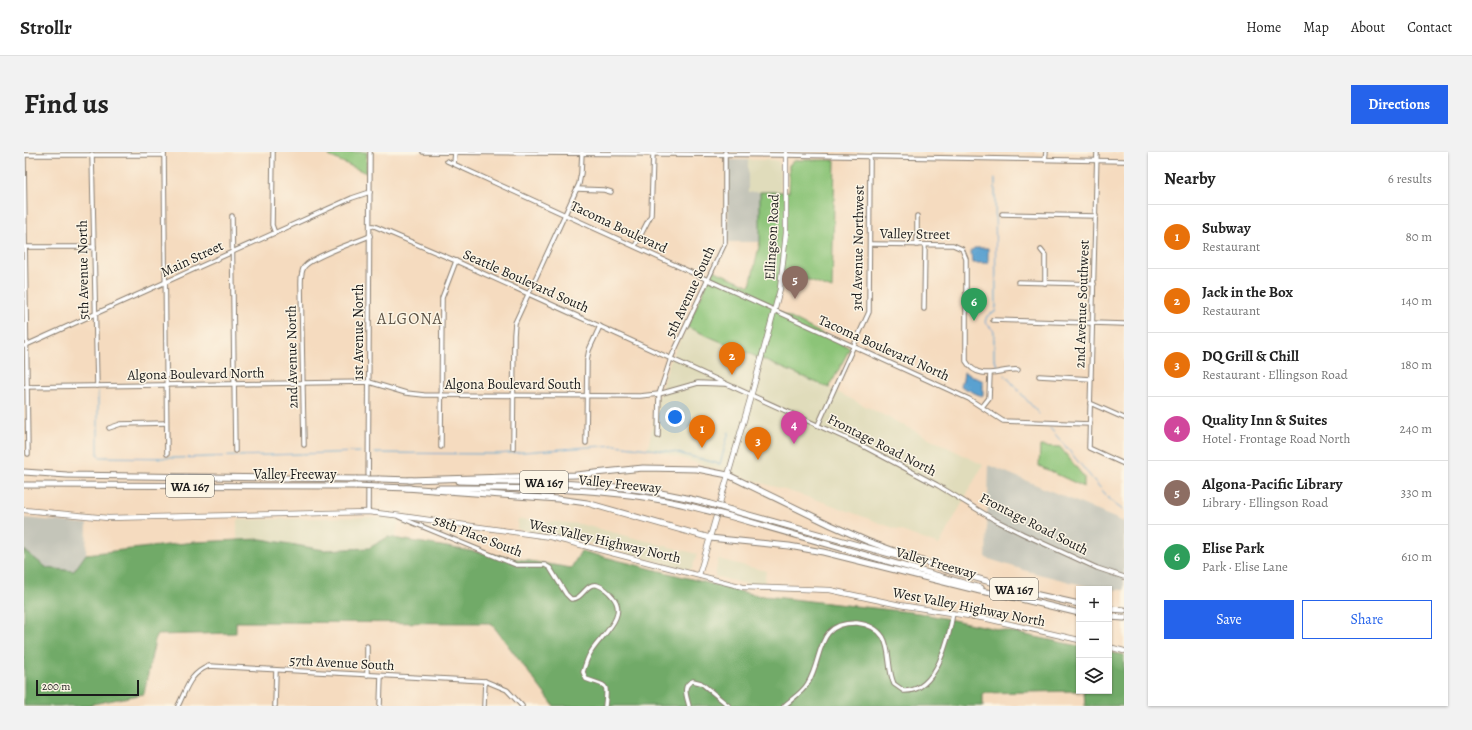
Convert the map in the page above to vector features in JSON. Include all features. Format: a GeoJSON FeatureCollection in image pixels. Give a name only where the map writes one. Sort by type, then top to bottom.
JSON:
{"type":"FeatureCollection","features":[{"type":"Feature","properties":{"kind":"highway"},"geometry":{"type":"LineString","coordinates":[[409,480],[576,475],[664,467],[697,469],[728,475],[831,526],[867,541],[950,571]]}},
{"type":"Feature","properties":{"kind":"highway","name":"Valley Freeway"},"geometry":{"type":"LineString","coordinates":[[24,472],[67,475],[379,479],[610,485],[667,493],[707,502],[1025,592],[1076,603]]}},
{"type":"Feature","properties":{"kind":"highway","name":"Valley Freeway"},"geometry":{"type":"LineString","coordinates":[[24,485],[379,486],[406,488],[519,488],[601,492],[650,498],[729,516],[1004,595],[1076,612]]}},
{"type":"Feature","properties":{"kind":"highway"},"geometry":{"type":"LineString","coordinates":[[406,488],[558,499],[587,503],[710,538],[789,546],[823,552],[980,591],[1004,595]]}},
{"type":"Feature","properties":{"kind":"highway"},"geometry":{"type":"LineString","coordinates":[[1112,609],[1124,610]]}},
{"type":"Feature","properties":{"kind":"highway"},"geometry":{"type":"LineString","coordinates":[[1112,617],[1124,618]]}},
{"type":"Feature","properties":{"kind":"main road","name":"Ellingson Road"},"geometry":{"type":"LineString","coordinates":[[699,575],[775,311],[783,271],[786,233],[786,154]]}},
{"type":"Feature","properties":{"kind":"main road","name":"West Valley Highway North"},"geometry":{"type":"LineString","coordinates":[[24,510],[108,518],[368,512],[394,515],[550,537],[752,588],[830,590],[900,605],[953,613],[1076,639]]}},
{"type":"Feature","properties":{"kind":"main road"},"geometry":{"type":"LineString","coordinates":[[1112,648],[1124,651]]}},
{"type":"Feature","properties":{"kind":"street"},"geometry":{"type":"LineString","coordinates":[[273,152],[272,225],[275,233]]}},
{"type":"Feature","properties":{"kind":"street","name":"1st Avenue North"},"geometry":{"type":"LineString","coordinates":[[368,512],[370,152]]}},
{"type":"Feature","properties":{"kind":"street"},"geometry":{"type":"LineString","coordinates":[[423,152],[725,153],[1124,161]]}},
{"type":"Feature","properties":{"kind":"street"},"geometry":{"type":"LineString","coordinates":[[454,164],[457,152]]}},
{"type":"Feature","properties":{"kind":"street"},"geometry":{"type":"LineString","coordinates":[[1046,152],[1046,160]]}},
{"type":"Feature","properties":{"kind":"street","name":"2nd Avenue Southwest"},"geometry":{"type":"LineString","coordinates":[[1097,152],[1090,448],[1124,464]]}},
{"type":"Feature","properties":{"kind":"street"},"geometry":{"type":"LineString","coordinates":[[28,454],[25,387],[24,155],[164,153],[164,284],[167,454]]}},
{"type":"Feature","properties":{"kind":"street"},"geometry":{"type":"LineString","coordinates":[[513,448],[514,329],[577,189],[582,173],[582,153]]}},
{"type":"Feature","properties":{"kind":"street"},"geometry":{"type":"LineString","coordinates":[[635,246],[651,215],[653,153]]}},
{"type":"Feature","properties":{"kind":"street","name":"5th Avenue South"},"geometry":{"type":"LineString","coordinates":[[658,436],[659,394],[672,358],[722,252],[726,238],[725,153]]}},
{"type":"Feature","properties":{"kind":"street","name":"5th Avenue North"},"geometry":{"type":"LineString","coordinates":[[92,154],[97,386]]}},
{"type":"Feature","properties":{"kind":"street","name":"3rd Avenue Northwest"},"geometry":{"type":"LineString","coordinates":[[818,425],[869,312],[870,157]]}},
{"type":"Feature","properties":{"kind":"street","name":"Tacoma Boulevard"},"geometry":{"type":"LineString","coordinates":[[446,161],[775,311]]}},
{"type":"Feature","properties":{"kind":"street"},"geometry":{"type":"LineString","coordinates":[[577,189],[604,190],[611,192]]}},
{"type":"Feature","properties":{"kind":"street","name":"Main Street"},"geometry":{"type":"LineString","coordinates":[[25,345],[164,284],[352,198],[370,192]]}},
{"type":"Feature","properties":{"kind":"street"},"geometry":{"type":"LineString","coordinates":[[1002,214],[1096,216]]}},
{"type":"Feature","properties":{"kind":"street"},"geometry":{"type":"LineString","coordinates":[[232,216],[235,451]]}},
{"type":"Feature","properties":{"kind":"street"},"geometry":{"type":"LineString","coordinates":[[917,216],[917,245]]}},
{"type":"Feature","properties":{"kind":"street","name":"Seattle Boulevard South"},"geometry":{"type":"LineString","coordinates":[[370,226],[374,226],[456,261],[728,384]]}},
{"type":"Feature","properties":{"kind":"street","name":"2nd Avenue North"},"geometry":{"type":"LineString","coordinates":[[304,446],[301,283],[304,268],[317,258],[370,236]]}},
{"type":"Feature","properties":{"kind":"street","name":"Valley Street"},"geometry":{"type":"LineString","coordinates":[[870,244],[959,246],[964,252],[966,259],[966,361],[974,369],[990,374]]}},
{"type":"Feature","properties":{"kind":"street"},"geometry":{"type":"LineString","coordinates":[[924,309],[925,245]]}},
{"type":"Feature","properties":{"kind":"street"},"geometry":{"type":"LineString","coordinates":[[24,247],[94,247]]}},
{"type":"Feature","properties":{"kind":"street"},"geometry":{"type":"LineString","coordinates":[[1041,250],[1045,255],[1045,283]]}},
{"type":"Feature","properties":{"kind":"street"},"geometry":{"type":"LineString","coordinates":[[441,447],[442,298],[456,261]]}},
{"type":"Feature","properties":{"kind":"street"},"geometry":{"type":"LineString","coordinates":[[1018,282],[1094,284]]}},
{"type":"Feature","properties":{"kind":"street","name":"Tacoma Boulevard North"},"geometry":{"type":"LineString","coordinates":[[775,311],[958,394],[982,407],[1003,421],[1090,424]]}},
{"type":"Feature","properties":{"kind":"street"},"geometry":{"type":"LineString","coordinates":[[993,320],[1124,324]]}},
{"type":"Feature","properties":{"kind":"street"},"geometry":{"type":"LineString","coordinates":[[586,443],[587,355],[600,326]]}},
{"type":"Feature","properties":{"kind":"street"},"geometry":{"type":"LineString","coordinates":[[982,407],[989,398],[990,374],[1018,370]]}},
{"type":"Feature","properties":{"kind":"street"},"geometry":{"type":"LineString","coordinates":[[1039,376],[1091,379]]}},
{"type":"Feature","properties":{"kind":"street","name":"Algona Boulevard North"},"geometry":{"type":"LineString","coordinates":[[25,387],[369,382]]}},
{"type":"Feature","properties":{"kind":"street","name":"Algona Boulevard South"},"geometry":{"type":"LineString","coordinates":[[369,382],[406,393],[514,396],[640,396],[659,394],[698,383],[728,384]]}},
{"type":"Feature","properties":{"kind":"street","name":"Frontage Road North"},"geometry":{"type":"LineString","coordinates":[[728,384],[876,452],[937,485]]}},
{"type":"Feature","properties":{"kind":"street"},"geometry":{"type":"LineString","coordinates":[[1090,403],[1124,418]]}},
{"type":"Feature","properties":{"kind":"street"},"geometry":{"type":"LineString","coordinates":[[110,428],[118,424],[166,422]]}},
{"type":"Feature","properties":{"kind":"street","name":"Frontage Road South"},"geometry":{"type":"LineString","coordinates":[[937,485],[992,519],[1097,568],[1124,576]]}},
{"type":"Feature","properties":{"kind":"street","name":"58th Place South"},"geometry":{"type":"LineString","coordinates":[[394,515],[516,565],[537,564],[548,566],[566,594],[572,599],[580,597],[592,585],[604,588],[616,600],[617,614],[605,635],[591,652],[582,672],[586,679],[599,682],[605,687],[607,692],[605,706]]}},
{"type":"Feature","properties":{"kind":"street"},"geometry":{"type":"LineString","coordinates":[[784,706],[808,683],[827,636],[835,626],[853,623],[868,626],[880,633],[884,639],[894,684],[902,690],[911,690],[925,681],[938,666],[946,644],[953,613]]}},
{"type":"Feature","properties":{"kind":"street"},"geometry":{"type":"LineString","coordinates":[[367,646],[367,675]]}},
{"type":"Feature","properties":{"kind":"street","name":"57th Avenue South"},"geometry":{"type":"LineString","coordinates":[[178,706],[193,676],[198,671],[209,666],[485,681],[507,690],[522,706]]}},
{"type":"Feature","properties":{"kind":"street"},"geometry":{"type":"LineString","coordinates":[[275,706],[276,670]]}},
{"type":"Feature","properties":{"kind":"street"},"geometry":{"type":"LineString","coordinates":[[380,676],[380,706]]}},
{"type":"Feature","properties":{"kind":"street"},"geometry":{"type":"LineString","coordinates":[[484,706],[485,681]]}},
{"type":"Feature","properties":{"kind":"street"},"geometry":{"type":"LineString","coordinates":[[689,706],[685,690],[687,684],[693,681],[700,683],[729,706]]}},
{"type":"Feature","properties":{"kind":"shaded area"},"geometry":{"type":"Polygon","coordinates":[[[748,160],[775,160],[779,162],[781,192],[748,192],[748,160]]]}},
{"type":"Feature","properties":{"kind":"shaded area"},"geometry":{"type":"Polygon","coordinates":[[[748,160],[748,192],[760,192],[760,242],[728,242],[728,161],[748,160]]]}},
{"type":"Feature","properties":{"kind":"shaded area"},"geometry":{"type":"Polygon","coordinates":[[[687,327],[829,388],[983,465],[939,545],[824,502],[648,448],[659,394],[671,358],[687,327]]]}},
{"type":"Feature","properties":{"kind":"shaded area"},"geometry":{"type":"Polygon","coordinates":[[[989,465],[1124,522],[1124,590],[1112,590],[1112,586],[1086,586],[1027,571],[986,558],[989,465]]]}},
{"type":"Feature","properties":{"kind":"shaded area"},"geometry":{"type":"Polygon","coordinates":[[[369,517],[399,519],[395,538],[388,537],[369,548],[324,550],[261,539],[237,540],[237,520],[369,517]]]}},
{"type":"Feature","properties":{"kind":"shaded area"},"geometry":{"type":"Polygon","coordinates":[[[24,518],[87,524],[86,554],[74,571],[47,568],[24,550],[24,518]]]}},
{"type":"Feature","properties":{"kind":"shaded area"},"geometry":{"type":"Polygon","coordinates":[[[518,519],[580,524],[697,554],[692,569],[686,569],[581,541],[517,529],[518,519]]]}},
{"type":"Feature","properties":{"kind":"shaded area"},"geometry":{"type":"Polygon","coordinates":[[[718,559],[766,571],[764,586],[754,586],[715,576],[718,559]]]}},
{"type":"Feature","properties":{"kind":"green space"},"geometry":{"type":"Polygon","coordinates":[[[331,152],[367,152],[366,173],[329,156],[331,152]]]}},
{"type":"Feature","properties":{"kind":"green space"},"geometry":{"type":"Polygon","coordinates":[[[795,160],[835,160],[832,289],[783,271],[775,310],[850,348],[829,388],[687,327],[713,270],[750,286],[760,242],[760,192],[789,192],[789,165],[795,160]]]}},
{"type":"Feature","properties":{"kind":"green space"},"geometry":{"type":"Polygon","coordinates":[[[1040,446],[1060,447],[1084,477],[1084,487],[1039,466],[1040,446]]]}},
{"type":"Feature","properties":{"kind":"green space"},"geometry":{"type":"Polygon","coordinates":[[[388,537],[571,568],[581,551],[755,595],[919,613],[1076,645],[1076,691],[983,693],[983,706],[554,706],[491,623],[236,622],[236,633],[156,635],[144,694],[83,706],[24,706],[24,550],[47,568],[74,571],[86,554],[195,542],[261,539],[324,550],[369,548],[388,537]]]}},
{"type":"Feature","properties":{"kind":"green space"},"geometry":{"type":"Polygon","coordinates":[[[1112,653],[1124,655],[1124,706],[1085,706],[1084,694],[1112,694],[1112,653]]]}},
{"type":"Feature","properties":{"kind":"water"},"geometry":{"type":"Polygon","coordinates":[[[974,248],[988,248],[988,263],[972,263],[971,252],[974,248]]]}},
{"type":"Feature","properties":{"kind":"water"},"geometry":{"type":"Polygon","coordinates":[[[964,372],[983,381],[983,395],[981,396],[962,387],[960,384],[963,380],[964,372]]]}},
{"type":"Feature","properties":{"kind":"waterway"},"geometry":{"type":"LineString","coordinates":[[995,179],[996,307],[995,312],[987,316],[985,322],[994,331],[994,358],[998,367]]}},
{"type":"Feature","properties":{"kind":"waterway"},"geometry":{"type":"LineString","coordinates":[[1005,375],[1039,414]]}},
{"type":"Feature","properties":{"kind":"waterway"},"geometry":{"type":"LineString","coordinates":[[98,391],[98,455],[100,457],[176,458],[360,452]]}},
{"type":"Feature","properties":{"kind":"waterway"},"geometry":{"type":"LineString","coordinates":[[1050,428],[1112,502],[1124,511]]}},
{"type":"Feature","properties":{"kind":"waterway"},"geometry":{"type":"LineString","coordinates":[[375,453],[497,454],[615,445],[674,452],[720,464],[729,432]]}},
{"type":"Feature","properties":{"kind":"place","name":"Algona-Pacific Library"},"geometry":{"type":"Point","coordinates":[795,299]}},
{"type":"Feature","properties":{"kind":"place","name":"Elise Park"},"geometry":{"type":"Point","coordinates":[974,321]}},
{"type":"Feature","properties":{"kind":"place","name":"Jack in the Box"},"geometry":{"type":"Point","coordinates":[732,375]}},
{"type":"Feature","properties":{"kind":"place","name":"Quality Inn & Suites"},"geometry":{"type":"Point","coordinates":[794,444]}},
{"type":"Feature","properties":{"kind":"place","name":"Subway"},"geometry":{"type":"Point","coordinates":[702,448]}},
{"type":"Feature","properties":{"kind":"place","name":"DQ Grill & Chill"},"geometry":{"type":"Point","coordinates":[758,460]}},
{"type":"Feature","properties":{"kind":"district","name":"ALGONA"},"geometry":{"type":"Point","coordinates":[410,319]}}]}
